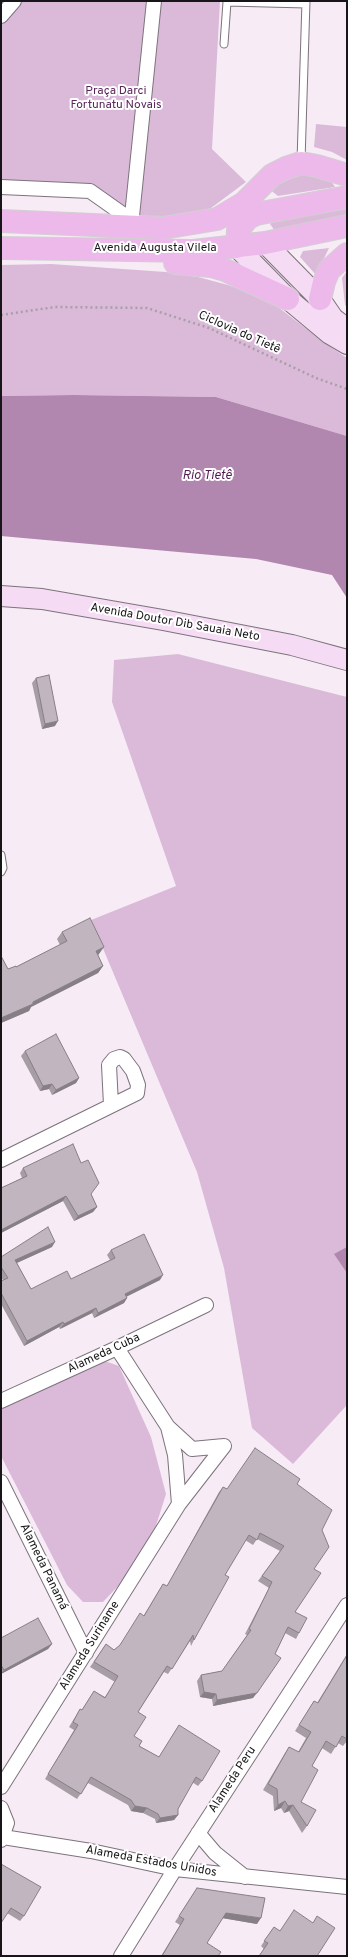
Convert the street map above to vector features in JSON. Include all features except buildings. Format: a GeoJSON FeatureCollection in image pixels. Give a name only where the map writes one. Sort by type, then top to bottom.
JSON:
{"type":"FeatureCollection","features":[{"type":"Feature","properties":{"kind":"main road"},"geometry":{"type":"LineString","coordinates":[[301,163],[347,175]]}},
{"type":"Feature","properties":{"kind":"main road","name":"Avenida Augusta Vilela"},"geometry":{"type":"LineString","coordinates":[[1,221],[163,228],[217,219],[244,203],[272,175],[301,163]]}},
{"type":"Feature","properties":{"kind":"main road"},"geometry":{"type":"LineString","coordinates":[[237,238],[248,218],[256,214],[347,197]]}},
{"type":"Feature","properties":{"kind":"main road"},"geometry":{"type":"LineString","coordinates":[[265,243],[347,226]]}},
{"type":"Feature","properties":{"kind":"main road"},"geometry":{"type":"LineString","coordinates":[[163,228],[237,238],[252,233],[265,243],[320,299],[333,318],[347,329]]}},
{"type":"Feature","properties":{"kind":"main road"},"geometry":{"type":"LineString","coordinates":[[237,238],[288,299],[330,334],[347,344]]}},
{"type":"Feature","properties":{"kind":"main road","name":"Avenida Augusta Vilela"},"geometry":{"type":"LineString","coordinates":[[1,248],[193,251],[237,238]]}},
{"type":"Feature","properties":{"kind":"main road"},"geometry":{"type":"LineString","coordinates":[[49,249],[211,266],[240,276],[288,299]]}},
{"type":"Feature","properties":{"kind":"main road"},"geometry":{"type":"LineString","coordinates":[[320,299],[324,282],[329,270],[347,254]]}},
{"type":"Feature","properties":{"kind":"main road","name":"Avenida Doutor Dib Sauaia Neto"},"geometry":{"type":"LineString","coordinates":[[1,596],[42,599],[163,620],[292,645],[347,660]]}},
{"type":"Feature","properties":{"kind":"street"},"geometry":{"type":"LineString","coordinates":[[1,16],[14,1]]}},
{"type":"Feature","properties":{"kind":"street"},"geometry":{"type":"LineString","coordinates":[[1,187],[90,191],[124,215],[132,216],[154,1]]}},
{"type":"Feature","properties":{"kind":"street"},"geometry":{"type":"LineString","coordinates":[[1,1160],[111,1104]]}},
{"type":"Feature","properties":{"kind":"street","name":"Alameda Cuba"},"geometry":{"type":"LineString","coordinates":[[1,1401],[118,1348],[206,1305]]}},
{"type":"Feature","properties":{"kind":"street"},"geometry":{"type":"LineString","coordinates":[[118,1348],[168,1427],[175,1455],[179,1504]]}},
{"type":"Feature","properties":{"kind":"street","name":"Alameda Suriname"},"geometry":{"type":"LineString","coordinates":[[1,1787],[179,1504],[224,1446],[192,1449],[168,1427]]}},
{"type":"Feature","properties":{"kind":"street","name":"Alameda Panamá"},"geometry":{"type":"LineString","coordinates":[[1,1482],[86,1653]]}},
{"type":"Feature","properties":{"kind":"street","name":"Alameda Peru"},"geometry":{"type":"LineString","coordinates":[[122,1956],[175,1868],[347,1605]]}},
{"type":"Feature","properties":{"kind":"street"},"geometry":{"type":"LineString","coordinates":[[1,1808],[7,1823],[2,1838]]}},
{"type":"Feature","properties":{"kind":"street"},"geometry":{"type":"LineString","coordinates":[[198,1834],[215,1853],[245,1877]]}},
{"type":"Feature","properties":{"kind":"street","name":"Alameda Estados Unidos"},"geometry":{"type":"LineString","coordinates":[[2,1838],[92,1851],[175,1868],[245,1877],[347,1887]]}},
{"type":"Feature","properties":{"kind":"lane"},"geometry":{"type":"LineString","coordinates":[[224,44],[227,2],[306,2],[301,163]]}},
{"type":"Feature","properties":{"kind":"lane"},"geometry":{"type":"LineString","coordinates":[[1,855],[3,868],[1,872]]}},
{"type":"Feature","properties":{"kind":"path","name":"Ciclovia do Tietê"},"geometry":{"type":"LineString","coordinates":[[1,315],[55,307],[147,308],[208,328],[316,378],[347,389]]}},
{"type":"Feature","properties":{"kind":"green space","name":"Praça Darci Fortunatu Novais"},"geometry":{"type":"Polygon","coordinates":[[[10,1],[220,1],[212,149],[246,182],[211,208],[178,219],[135,220],[88,193],[1,190],[1,11],[10,1]]]}},
{"type":"Feature","properties":{"kind":"green space"},"geometry":{"type":"Polygon","coordinates":[[[316,124],[347,127],[347,160],[332,152],[314,147],[316,124]]]}},
{"type":"Feature","properties":{"kind":"green space"},"geometry":{"type":"Polygon","coordinates":[[[311,173],[331,181],[335,187],[278,196],[269,189],[293,174],[311,173]]]}},
{"type":"Feature","properties":{"kind":"green space"},"geometry":{"type":"Polygon","coordinates":[[[347,209],[347,219],[275,231],[270,224],[274,219],[347,209]]]}},
{"type":"Feature","properties":{"kind":"green space"},"geometry":{"type":"Polygon","coordinates":[[[329,248],[316,275],[300,257],[303,251],[329,248]]]}},
{"type":"Feature","properties":{"kind":"green space"},"geometry":{"type":"Polygon","coordinates":[[[51,264],[166,272],[198,277],[228,285],[269,300],[326,344],[347,358],[347,436],[216,397],[74,395],[1,396],[1,265],[51,264]]]}},
{"type":"Feature","properties":{"kind":"green space"},"geometry":{"type":"Polygon","coordinates":[[[347,271],[347,307],[345,305],[342,278],[347,271]]]}},
{"type":"Feature","properties":{"kind":"green space"},"geometry":{"type":"Polygon","coordinates":[[[178,654],[347,697],[347,1405],[293,1464],[252,1428],[224,1268],[197,1172],[91,920],[176,886],[112,702],[114,660],[178,654]]]}},
{"type":"Feature","properties":{"kind":"green space"},"geometry":{"type":"Polygon","coordinates":[[[102,1360],[119,1366],[151,1437],[166,1494],[154,1532],[120,1584],[103,1602],[83,1602],[67,1585],[1,1456],[1,1409],[102,1360]]]}},
{"type":"Feature","properties":{"kind":"water","name":"Rio Tietê"},"geometry":{"type":"Polygon","coordinates":[[[74,395],[216,397],[347,436],[347,598],[332,575],[256,559],[1,536],[1,396],[74,395]]]}},
{"type":"Feature","properties":{"kind":"water"},"geometry":{"type":"Polygon","coordinates":[[[347,1247],[347,1273],[334,1254],[347,1247]]]}}]}
